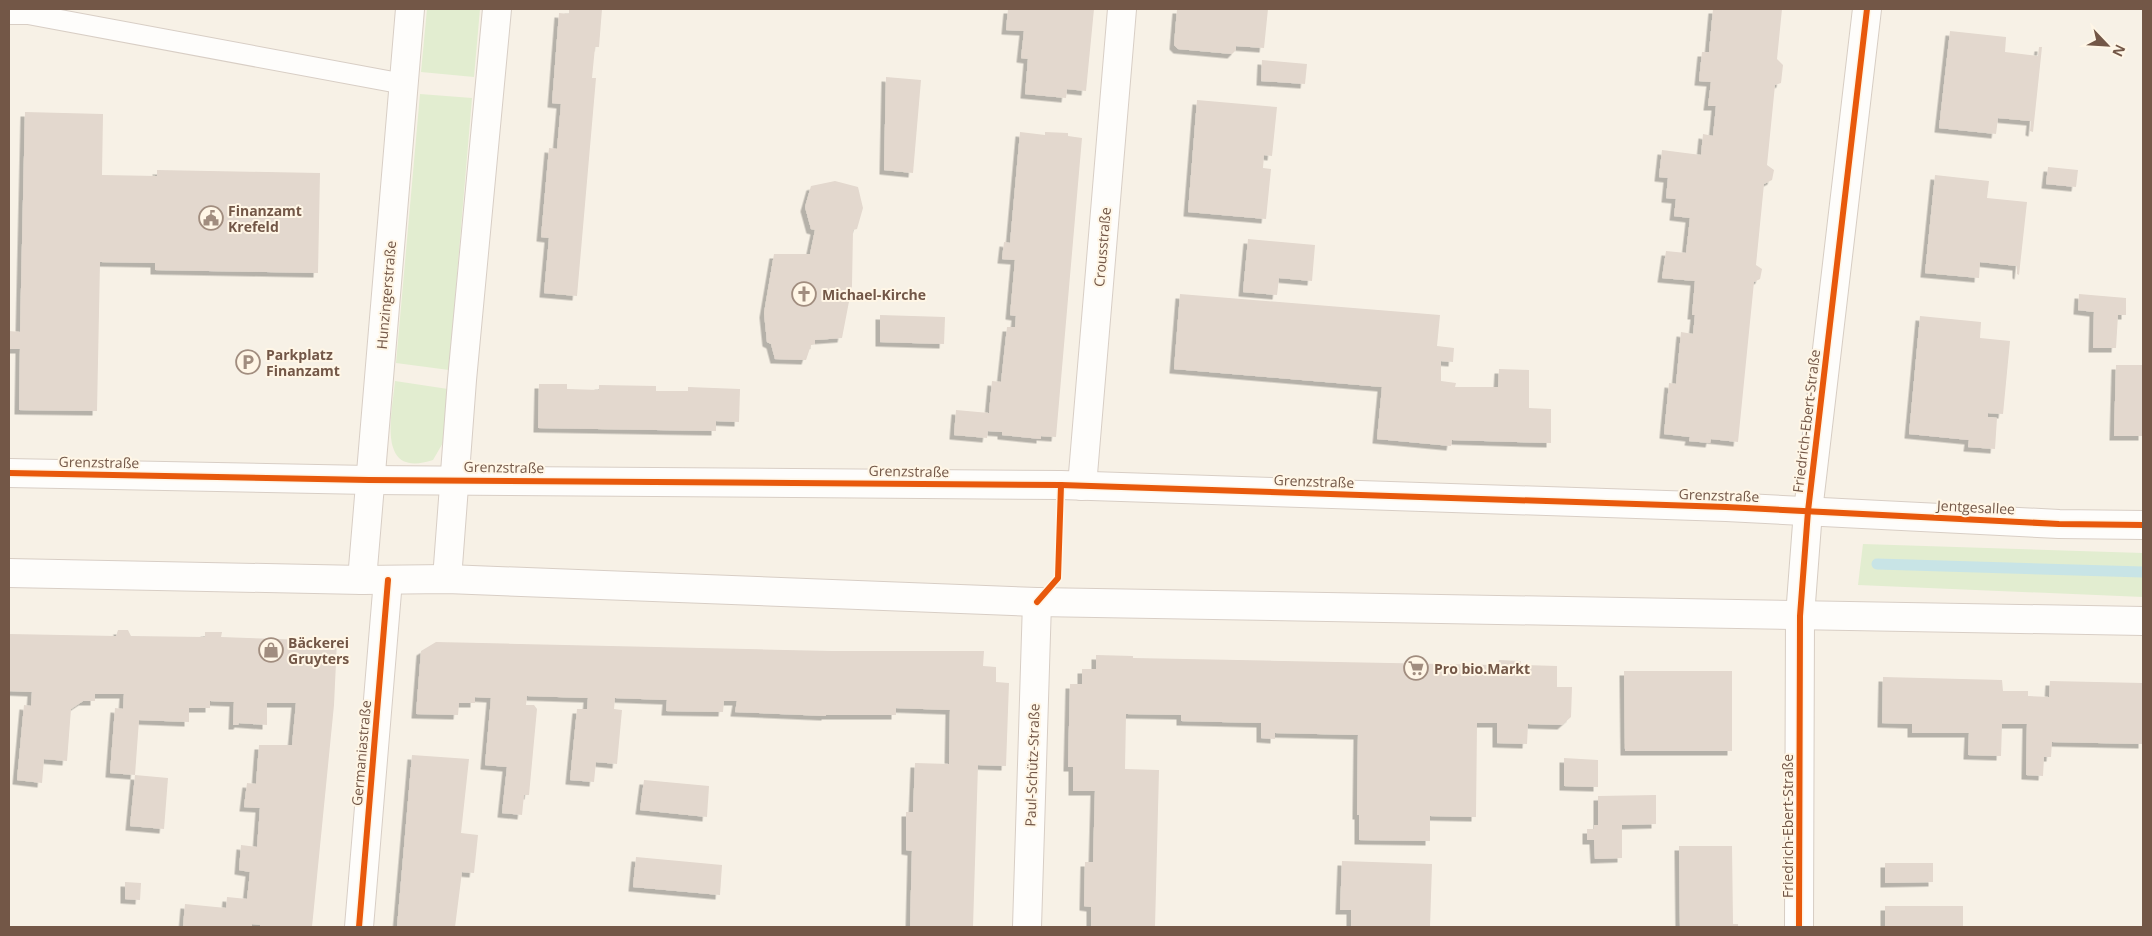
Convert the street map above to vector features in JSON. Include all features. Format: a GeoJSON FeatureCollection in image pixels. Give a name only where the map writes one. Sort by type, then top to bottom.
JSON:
{"type":"FeatureCollection","features":[{"type":"Feature","properties":{"kind":"street","name":"Hunzingerstraße"},"geometry":{"type":"LineString","coordinates":[[375,580],[370,480],[410,9]]}},
{"type":"Feature","properties":{"kind":"street"},"geometry":{"type":"LineString","coordinates":[[447,579],[454,479],[497,9]]}},
{"type":"Feature","properties":{"kind":"street","name":"Crousstraße"},"geometry":{"type":"LineString","coordinates":[[1082,486],[1122,9]]}},
{"type":"Feature","properties":{"kind":"street","name":"Friedrich-Ebert-Straße"},"geometry":{"type":"LineString","coordinates":[[1799,927],[1800,616],[1808,512],[1867,9]]}},
{"type":"Feature","properties":{"kind":"street","name":"Grenzstraße"},"geometry":{"type":"LineString","coordinates":[[9,473],[370,480],[454,479],[1082,486],[1808,512]]}},
{"type":"Feature","properties":{"kind":"street","name":"Jentgesallee"},"geometry":{"type":"LineString","coordinates":[[1808,512],[2059,524],[2143,525]]}},
{"type":"Feature","properties":{"kind":"street"},"geometry":{"type":"LineString","coordinates":[[9,573],[375,580],[447,579],[1037,602],[1800,616],[2084,618],[2143,621]]}},
{"type":"Feature","properties":{"kind":"street","name":"Germaniastraße"},"geometry":{"type":"LineString","coordinates":[[358,927],[375,580]]}},
{"type":"Feature","properties":{"kind":"street","name":"Paul-Schütz-Straße"},"geometry":{"type":"LineString","coordinates":[[1027,927],[1037,602]]}},
{"type":"Feature","properties":{"kind":"lane"},"geometry":{"type":"LineString","coordinates":[[9,14],[28,14],[404,84]]}},
{"type":"Feature","properties":{"kind":"green space"},"geometry":{"type":"Polygon","coordinates":[[[427,9],[480,9],[474,77],[421,72],[427,9]]]}},
{"type":"Feature","properties":{"kind":"green space"},"geometry":{"type":"Polygon","coordinates":[[[420,94],[472,98],[449,370],[396,363],[420,94]]]}},
{"type":"Feature","properties":{"kind":"green space"},"geometry":{"type":"Polygon","coordinates":[[[395,381],[448,389],[444,441],[433,460],[415,463],[403,460],[395,452],[391,426],[395,381]]]}},
{"type":"Feature","properties":{"kind":"green space"},"geometry":{"type":"Polygon","coordinates":[[[1863,544],[2143,553],[2143,597],[1858,585],[1863,544]]]}},
{"type":"Feature","properties":{"kind":"building"},"geometry":{"type":"Polygon","coordinates":[[[569,9],[602,9],[599,47],[595,47],[592,78],[596,78],[577,296],[544,293],[549,238],[541,237],[549,148],[557,149],[561,104],[552,103],[559,13],[569,14],[569,9]]]}},
{"type":"Feature","properties":{"kind":"building"},"geometry":{"type":"Polygon","coordinates":[[[1008,9],[1094,9],[1086,91],[1067,89],[1066,98],[1025,94],[1028,59],[1021,58],[1024,31],[1006,30],[1008,9]]]}},
{"type":"Feature","properties":{"kind":"building"},"geometry":{"type":"Polygon","coordinates":[[[1177,9],[1268,9],[1264,48],[1236,46],[1236,50],[1232,54],[1178,49],[1174,45],[1177,9]]]}},
{"type":"Feature","properties":{"kind":"building"},"geometry":{"type":"Polygon","coordinates":[[[1713,9],[1782,9],[1777,59],[1783,65],[1781,83],[1775,85],[1767,165],[1774,170],[1772,180],[1764,184],[1756,265],[1762,269],[1760,279],[1754,282],[1738,442],[1711,439],[1710,443],[1689,441],[1690,437],[1664,434],[1669,383],[1676,384],[1681,332],[1693,334],[1695,315],[1692,315],[1695,281],[1662,278],[1666,251],[1686,253],[1690,218],[1674,216],[1676,199],[1666,198],[1668,178],[1659,177],[1662,150],[1701,155],[1703,134],[1713,136],[1716,106],[1708,106],[1711,82],[1699,81],[1702,52],[1709,52],[1713,9]]]}},
{"type":"Feature","properties":{"kind":"building"},"geometry":{"type":"Polygon","coordinates":[[[1950,31],[2006,37],[2005,52],[2038,56],[2039,47],[2042,47],[2033,132],[2030,131],[2031,121],[1998,118],[1996,134],[1939,128],[1950,31]]]}},
{"type":"Feature","properties":{"kind":"building"},"geometry":{"type":"Polygon","coordinates":[[[1262,60],[1307,64],[1305,84],[1261,81],[1262,60]]]}},
{"type":"Feature","properties":{"kind":"building"},"geometry":{"type":"Polygon","coordinates":[[[886,77],[921,80],[913,173],[884,170],[886,77]]]}},
{"type":"Feature","properties":{"kind":"building"},"geometry":{"type":"Polygon","coordinates":[[[1197,100],[1277,107],[1272,156],[1264,155],[1263,168],[1271,169],[1266,219],[1188,212],[1197,100]]]}},
{"type":"Feature","properties":{"kind":"building"},"geometry":{"type":"Polygon","coordinates":[[[25,112],[103,114],[102,175],[157,176],[157,170],[320,173],[318,273],[155,270],[155,263],[100,262],[97,411],[19,410],[20,349],[9,349],[9,331],[20,332],[25,112]]]}},
{"type":"Feature","properties":{"kind":"building"},"geometry":{"type":"Polygon","coordinates":[[[1020,132],[1045,135],[1045,132],[1068,133],[1068,136],[1082,138],[1056,437],[1041,436],[1041,439],[1002,435],[1002,432],[988,431],[987,438],[954,435],[956,410],[989,413],[992,381],[1001,382],[1007,327],[1015,327],[1016,316],[1010,315],[1015,260],[1002,259],[1004,242],[1010,243],[1020,132]]]}},
{"type":"Feature","properties":{"kind":"building"},"geometry":{"type":"Polygon","coordinates":[[[2048,167],[2078,170],[2076,187],[2046,184],[2048,167]]]}},
{"type":"Feature","properties":{"kind":"building"},"geometry":{"type":"Polygon","coordinates":[[[1935,175],[1989,181],[1987,198],[2027,202],[2019,275],[2017,274],[2017,266],[1980,262],[1979,278],[1925,273],[1935,175]]]}},
{"type":"Feature","properties":{"kind":"building"},"geometry":{"type":"Polygon","coordinates":[[[835,181],[858,187],[863,208],[857,229],[853,230],[852,286],[842,338],[815,340],[815,344],[811,345],[806,360],[775,359],[771,344],[767,342],[764,313],[774,254],[810,254],[815,230],[811,229],[805,207],[811,186],[835,181]]]}},
{"type":"Feature","properties":{"kind":"building"},"geometry":{"type":"Polygon","coordinates":[[[1248,239],[1315,245],[1312,281],[1279,278],[1277,295],[1243,292],[1248,239]]]}},
{"type":"Feature","properties":{"kind":"building"},"geometry":{"type":"Polygon","coordinates":[[[1180,294],[1440,315],[1437,346],[1454,348],[1453,362],[1441,361],[1441,381],[1456,383],[1455,387],[1498,387],[1499,369],[1529,370],[1529,408],[1551,409],[1551,443],[1452,440],[1451,446],[1377,439],[1382,387],[1174,369],[1180,294]]]}},
{"type":"Feature","properties":{"kind":"building"},"geometry":{"type":"Polygon","coordinates":[[[2079,294],[2126,298],[2126,315],[2118,315],[2116,348],[2093,348],[2094,312],[2078,310],[2079,294]]]}},
{"type":"Feature","properties":{"kind":"building"},"geometry":{"type":"Polygon","coordinates":[[[880,315],[945,317],[944,344],[880,342],[880,315]]]}},
{"type":"Feature","properties":{"kind":"building"},"geometry":{"type":"Polygon","coordinates":[[[1920,316],[1981,322],[1980,338],[2010,341],[2003,414],[1988,413],[1988,417],[1997,418],[1995,449],[1968,447],[1969,440],[1909,434],[1920,316]]]}},
{"type":"Feature","properties":{"kind":"building"},"geometry":{"type":"Polygon","coordinates":[[[2116,365],[2143,365],[2143,436],[2114,436],[2116,365]]]}},
{"type":"Feature","properties":{"kind":"building"},"geometry":{"type":"Polygon","coordinates":[[[539,384],[567,384],[567,389],[599,390],[599,385],[656,386],[656,391],[688,391],[688,387],[740,389],[739,422],[716,421],[716,431],[538,428],[539,384]]]}},
{"type":"Feature","properties":{"kind":"building"},"geometry":{"type":"Polygon","coordinates":[[[118,630],[128,630],[131,636],[205,637],[205,632],[222,632],[221,637],[337,641],[334,705],[312,927],[260,927],[260,925],[252,924],[252,927],[183,927],[185,904],[226,908],[227,897],[247,899],[250,872],[239,870],[241,845],[257,847],[260,808],[244,807],[247,783],[256,784],[259,745],[292,745],[296,703],[267,703],[267,725],[239,723],[238,725],[233,725],[234,702],[210,701],[210,708],[189,708],[189,722],[139,720],[135,775],[110,773],[115,708],[123,709],[124,694],[95,694],[95,701],[83,701],[71,709],[67,761],[44,759],[42,783],[17,780],[24,705],[31,706],[32,692],[9,691],[9,634],[116,636],[118,630]]]}},
{"type":"Feature","properties":{"kind":"building"},"geometry":{"type":"Polygon","coordinates":[[[436,642],[832,651],[984,651],[983,666],[996,667],[996,682],[1009,683],[1006,766],[978,765],[973,927],[910,927],[912,851],[906,850],[906,812],[913,812],[915,763],[949,764],[950,710],[896,708],[896,715],[826,716],[735,712],[737,701],[724,701],[723,712],[666,711],[667,700],[615,698],[614,709],[622,710],[617,764],[596,762],[594,782],[570,780],[577,709],[587,709],[588,698],[527,696],[526,705],[534,705],[537,709],[529,795],[524,795],[522,815],[502,813],[507,767],[485,765],[491,698],[475,697],[475,703],[459,703],[458,715],[416,714],[421,651],[436,642]]]}},
{"type":"Feature","properties":{"kind":"building"},"geometry":{"type":"Polygon","coordinates":[[[1096,655],[1133,656],[1133,658],[1496,665],[1498,665],[1499,660],[1521,661],[1521,665],[1557,666],[1557,687],[1572,687],[1571,717],[1562,725],[1528,724],[1527,744],[1497,743],[1497,723],[1477,723],[1476,817],[1430,816],[1430,841],[1359,840],[1359,815],[1357,815],[1358,735],[1275,733],[1275,739],[1261,738],[1261,723],[1181,721],[1181,715],[1126,714],[1125,769],[1159,770],[1155,927],[1091,927],[1091,907],[1084,906],[1085,862],[1093,862],[1095,791],[1073,791],[1073,767],[1068,767],[1070,684],[1082,684],[1082,669],[1096,669],[1096,655]]]}},
{"type":"Feature","properties":{"kind":"building"},"geometry":{"type":"Polygon","coordinates":[[[1624,671],[1732,671],[1732,751],[1625,751],[1624,671]]]}},
{"type":"Feature","properties":{"kind":"building"},"geometry":{"type":"Polygon","coordinates":[[[1883,677],[2002,680],[2003,691],[2028,691],[2028,696],[2049,697],[2050,681],[2143,683],[2143,744],[2052,742],[2051,757],[2044,757],[2043,776],[2026,775],[2027,724],[2002,724],[2001,756],[1968,755],[1969,733],[1912,733],[1912,724],[1882,723],[1883,677]]]}},
{"type":"Feature","properties":{"kind":"building"},"geometry":{"type":"Polygon","coordinates":[[[412,755],[469,759],[461,833],[478,835],[474,873],[462,872],[455,927],[397,927],[412,755]]]}},
{"type":"Feature","properties":{"kind":"building"},"geometry":{"type":"Polygon","coordinates":[[[1564,758],[1598,760],[1598,787],[1564,786],[1564,758]]]}},
{"type":"Feature","properties":{"kind":"building"},"geometry":{"type":"Polygon","coordinates":[[[135,775],[168,778],[164,829],[130,826],[135,775]]]}},
{"type":"Feature","properties":{"kind":"building"},"geometry":{"type":"Polygon","coordinates":[[[644,780],[709,786],[707,817],[640,810],[644,780]]]}},
{"type":"Feature","properties":{"kind":"building"},"geometry":{"type":"Polygon","coordinates":[[[1656,795],[1656,824],[1622,825],[1622,858],[1595,859],[1594,840],[1587,840],[1587,829],[1594,829],[1594,825],[1598,825],[1598,796],[1656,795]]]}},
{"type":"Feature","properties":{"kind":"building"},"geometry":{"type":"Polygon","coordinates":[[[1679,846],[1732,846],[1733,924],[1738,924],[1738,927],[1680,927],[1679,846]]]}},
{"type":"Feature","properties":{"kind":"building"},"geometry":{"type":"Polygon","coordinates":[[[636,857],[722,865],[720,895],[633,887],[636,857]]]}},
{"type":"Feature","properties":{"kind":"building"},"geometry":{"type":"Polygon","coordinates":[[[1342,861],[1432,864],[1430,927],[1351,927],[1351,910],[1340,910],[1342,861]]]}},
{"type":"Feature","properties":{"kind":"building"},"geometry":{"type":"Polygon","coordinates":[[[1885,863],[1933,863],[1933,882],[1885,883],[1885,863]]]}},
{"type":"Feature","properties":{"kind":"building"},"geometry":{"type":"Polygon","coordinates":[[[125,882],[141,883],[140,900],[125,899],[125,882]]]}},
{"type":"Feature","properties":{"kind":"building"},"geometry":{"type":"Polygon","coordinates":[[[1885,906],[1963,906],[1963,927],[1885,927],[1885,906]]]}},
{"type":"Feature","properties":{"kind":"waterway"},"geometry":{"type":"LineString","coordinates":[[1877,564],[2143,572]]}},
{"type":"Feature","properties":{"kind":"cycle path"},"geometry":{"type":"LineString","coordinates":[[1799,927],[1800,616],[1808,511],[1867,9]]}},
{"type":"Feature","properties":{"kind":"cycle path"},"geometry":{"type":"LineString","coordinates":[[9,473],[369,480],[1061,485],[1726,507],[2059,524],[2143,525]]}},
{"type":"Feature","properties":{"kind":"cycle path"},"geometry":{"type":"LineString","coordinates":[[1037,602],[1058,578],[1061,485]]}},
{"type":"Feature","properties":{"kind":"cycle path"},"geometry":{"type":"LineString","coordinates":[[359,927],[388,580]]}},
{"type":"Feature","properties":{"kind":"place","name":"Finanzamt Krefeld"},"geometry":{"type":"Point","coordinates":[211,218]}},
{"type":"Feature","properties":{"kind":"place","name":"Michael-Kirche"},"geometry":{"type":"Point","coordinates":[804,294]}},
{"type":"Feature","properties":{"kind":"place","name":"Parkplatz Finanzamt"},"geometry":{"type":"Point","coordinates":[248,362]}},
{"type":"Feature","properties":{"kind":"place","name":"Bäckerei Gruyters"},"geometry":{"type":"Point","coordinates":[271,650]}},
{"type":"Feature","properties":{"kind":"place","name":"Pro bio.Markt"},"geometry":{"type":"Point","coordinates":[1416,668]}}]}
